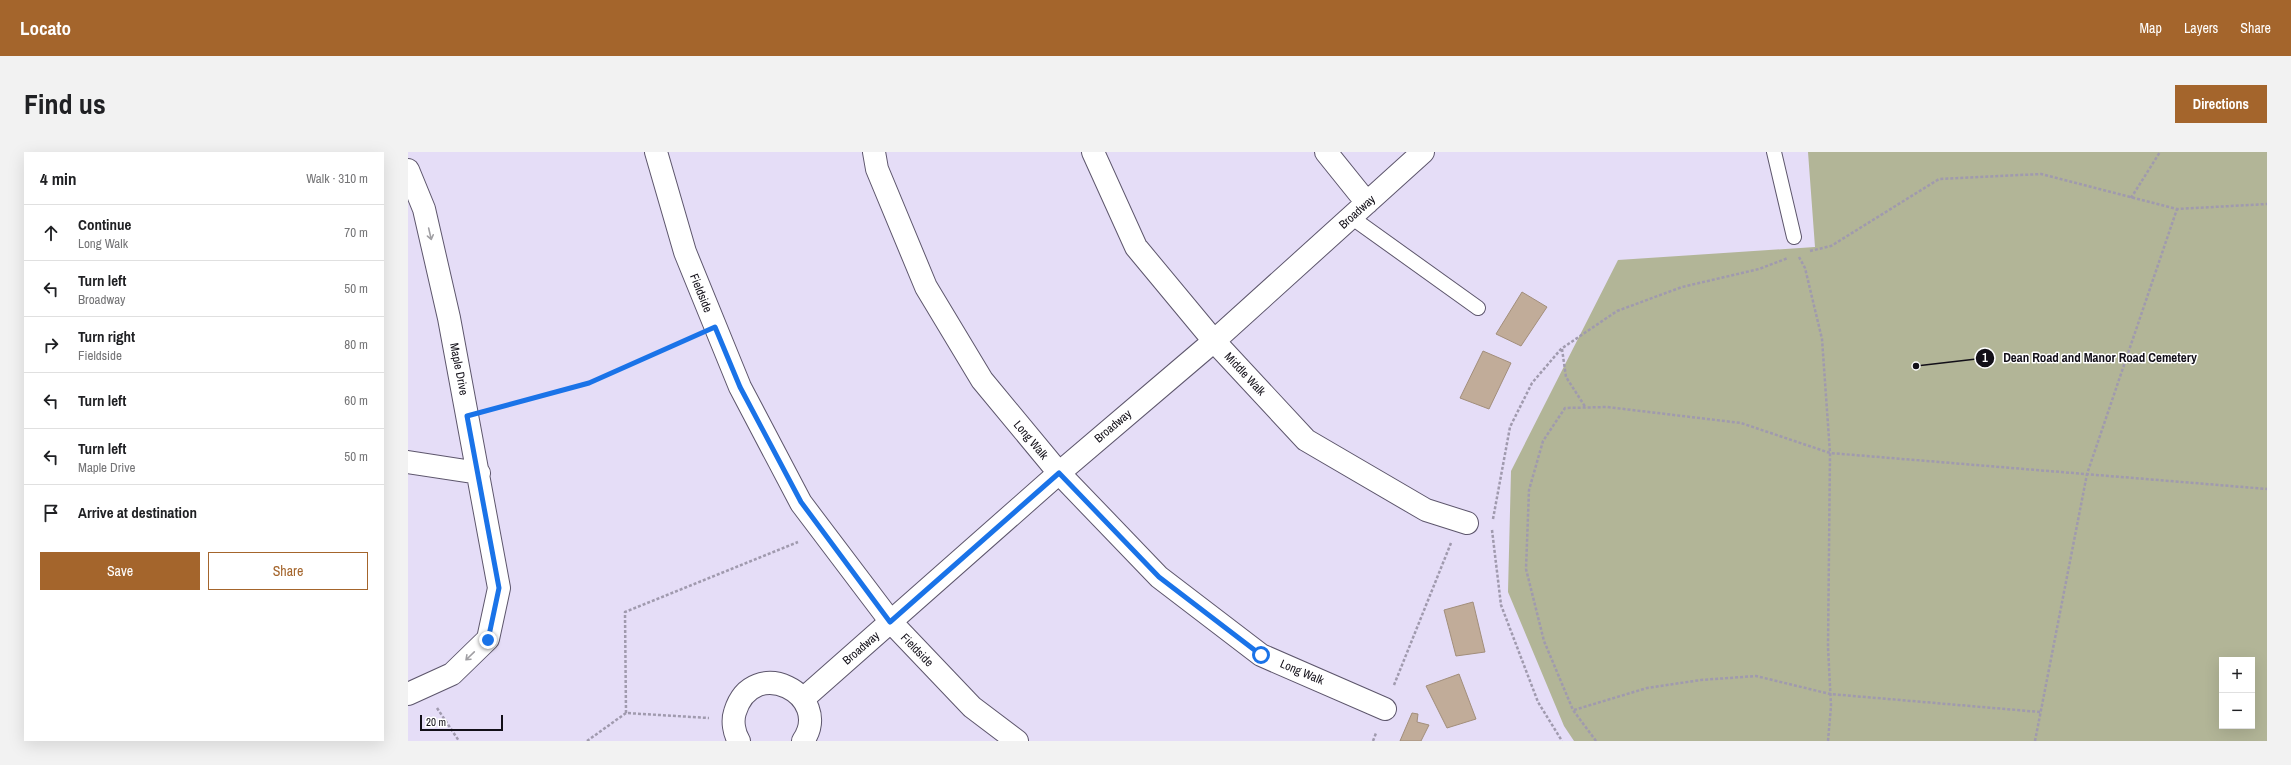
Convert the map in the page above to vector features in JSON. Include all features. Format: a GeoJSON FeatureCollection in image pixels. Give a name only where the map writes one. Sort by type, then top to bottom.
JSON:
{"type":"FeatureCollection","features":[{"type":"Feature","properties":{"kind":"street","name":"Fieldside"},"geometry":{"type":"LineString","coordinates":[[656,152],[685,252],[715,327],[740,387],[801,502],[890,622],[972,707],[1017,741]]}},
{"type":"Feature","properties":{"kind":"street","name":"Long Walk"},"geometry":{"type":"LineString","coordinates":[[874,152],[877,169],[926,287],[982,380],[1059,473],[1159,577],[1261,655],[1385,709]]}},
{"type":"Feature","properties":{"kind":"street","name":"Middle Walk"},"geometry":{"type":"LineString","coordinates":[[1093,152],[1136,247],[1214,341],[1306,440],[1426,510],[1462,521]]}},
{"type":"Feature","properties":{"kind":"street"},"geometry":{"type":"LineString","coordinates":[[1326,152],[1359,210]]}},
{"type":"Feature","properties":{"kind":"street","name":"Broadway"},"geometry":{"type":"LineString","coordinates":[[803,699],[1059,473],[1214,341],[1423,152]]}},
{"type":"Feature","properties":{"kind":"street","name":"Maple Drive"},"geometry":{"type":"LineString","coordinates":[[408,170],[416,210],[449,318],[479,472],[499,588],[488,640],[452,674],[415,691]]}},
{"type":"Feature","properties":{"kind":"street"},"geometry":{"type":"LineString","coordinates":[[408,462],[479,472]]}},
{"type":"Feature","properties":{"kind":"street"},"geometry":{"type":"LineString","coordinates":[[739,741],[734,728],[733,717],[737,704],[745,693],[756,686],[769,682],[782,684],[794,690],[803,699],[808,711],[810,724],[803,741]]}},
{"type":"Feature","properties":{"kind":"lane"},"geometry":{"type":"LineString","coordinates":[[1774,152],[1794,237]]}},
{"type":"Feature","properties":{"kind":"lane"},"geometry":{"type":"LineString","coordinates":[[1359,210],[1478,308]]}},
{"type":"Feature","properties":{"kind":"path"},"geometry":{"type":"LineString","coordinates":[[2131,198],[2160,152]]}},
{"type":"Feature","properties":{"kind":"path"},"geometry":{"type":"LineString","coordinates":[[1562,741],[1538,702],[1501,605],[1492,525],[1510,427],[1532,383],[1561,349],[1617,311],[1682,287],[1759,268],[1798,254],[1831,246],[1939,179],[2041,174],[2177,209],[2267,204]]}},
{"type":"Feature","properties":{"kind":"path"},"geometry":{"type":"LineString","coordinates":[[2035,741],[2087,474],[2177,209]]}},
{"type":"Feature","properties":{"kind":"path"},"geometry":{"type":"LineString","coordinates":[[1794,237],[1798,254],[1805,268],[1822,339],[1830,453],[1828,647],[1830,694],[1828,741]]}},
{"type":"Feature","properties":{"kind":"path"},"geometry":{"type":"LineString","coordinates":[[467,416],[589,383],[715,327]]}},
{"type":"Feature","properties":{"kind":"path"},"geometry":{"type":"LineString","coordinates":[[1561,349],[1566,377],[1586,408]]}},
{"type":"Feature","properties":{"kind":"path"},"geometry":{"type":"LineString","coordinates":[[1596,741],[1573,710],[1544,641],[1526,569],[1529,490],[1543,441],[1565,408],[1607,407],[1741,423],[1830,453],[2267,489]]}},
{"type":"Feature","properties":{"kind":"path"},"geometry":{"type":"LineString","coordinates":[[1373,741],[1451,543],[1462,521]]}},
{"type":"Feature","properties":{"kind":"path"},"geometry":{"type":"LineString","coordinates":[[626,713],[625,612],[823,532]]}},
{"type":"Feature","properties":{"kind":"path"},"geometry":{"type":"LineString","coordinates":[[1573,710],[1647,688],[1701,680],[1756,676],[1830,694],[2040,712]]}},
{"type":"Feature","properties":{"kind":"path"},"geometry":{"type":"LineString","coordinates":[[415,691],[459,741]]}},
{"type":"Feature","properties":{"kind":"path"},"geometry":{"type":"LineString","coordinates":[[587,741],[626,713],[711,718],[733,717]]}},
{"type":"Feature","properties":{"kind":"green space"},"geometry":{"type":"Polygon","coordinates":[[[1808,152],[2267,152],[2267,741],[1574,741],[1564,726],[1508,592],[1511,471],[1618,260],[1815,247],[1808,152]]]}},
{"type":"Feature","properties":{"kind":"building"},"geometry":{"type":"Polygon","coordinates":[[[1522,292],[1547,307],[1521,346],[1496,334],[1522,292]]]}},
{"type":"Feature","properties":{"kind":"building"},"geometry":{"type":"Polygon","coordinates":[[[1483,351],[1511,363],[1489,409],[1460,398],[1483,351]]]}},
{"type":"Feature","properties":{"kind":"building"},"geometry":{"type":"Polygon","coordinates":[[[1473,602],[1485,652],[1456,656],[1444,610],[1473,602]]]}},
{"type":"Feature","properties":{"kind":"building"},"geometry":{"type":"Polygon","coordinates":[[[1459,674],[1476,719],[1447,728],[1426,686],[1459,674]]]}},
{"type":"Feature","properties":{"kind":"building"},"geometry":{"type":"Polygon","coordinates":[[[1412,713],[1418,714],[1417,722],[1429,725],[1421,741],[1400,741],[1412,713]]]}},
{"type":"Feature","properties":{"kind":"place","name":"Dean Road and Manor Road Cemetery"},"geometry":{"type":"Point","coordinates":[1916,366]}},
{"type":"Feature","properties":{"kind":"route"},"geometry":{"type":"LineString","coordinates":[[488,640],[499,588],[479,472],[467,416],[589,383],[715,327],[740,387],[801,502],[890,622],[1059,473],[1159,577],[1261,655]]}}]}
